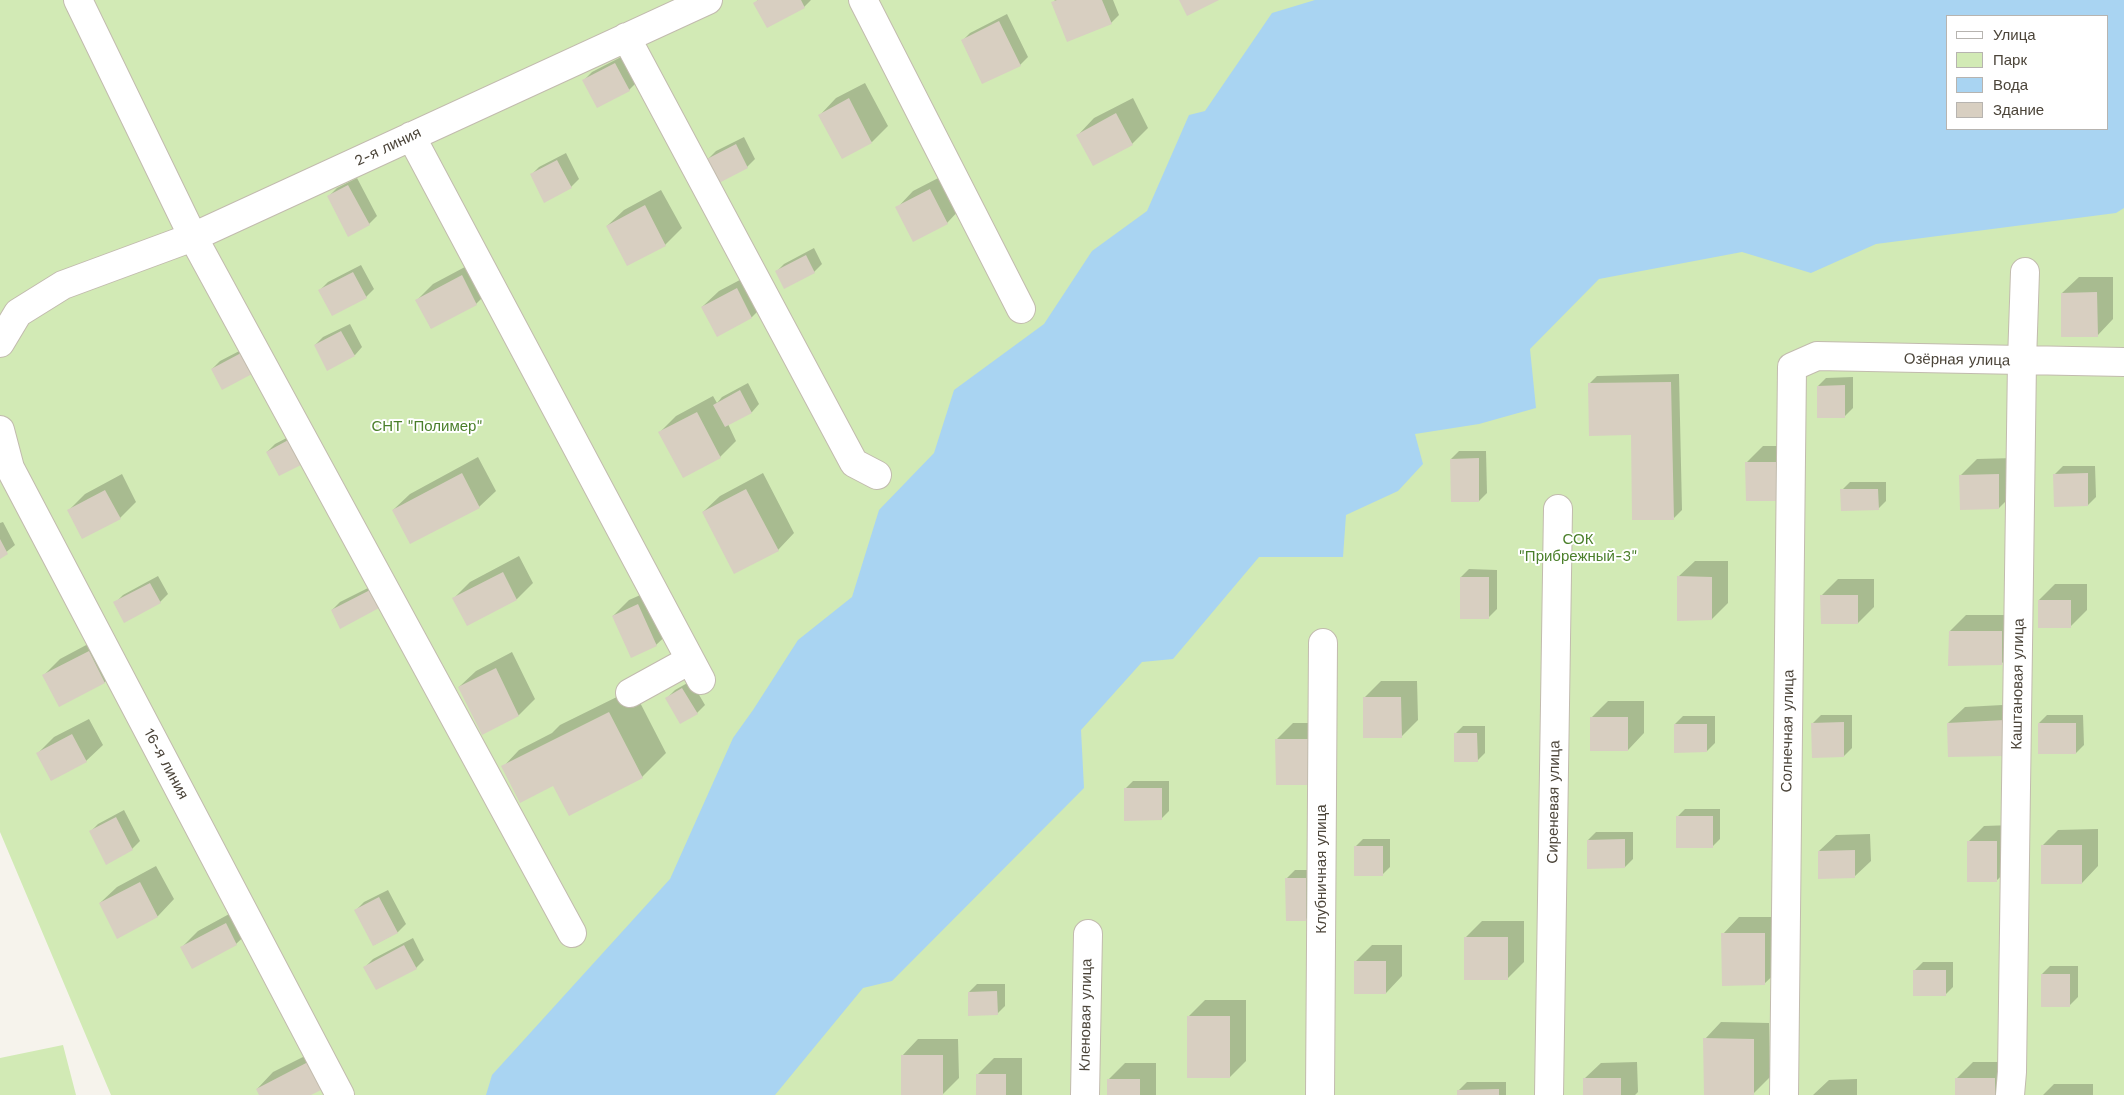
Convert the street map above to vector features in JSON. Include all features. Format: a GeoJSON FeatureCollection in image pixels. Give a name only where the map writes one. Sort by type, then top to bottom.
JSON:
{"type":"FeatureCollection","features":[{"type":"Feature","properties":{"kind":"street"},"geometry":{"type":"LineString","coordinates":[[78,0],[193,237],[572,933]]}},
{"type":"Feature","properties":{"kind":"street","name":"2-я линия"},"geometry":{"type":"LineString","coordinates":[[0,343],[18,313],[63,285],[193,237],[708,0]]}},
{"type":"Feature","properties":{"kind":"street"},"geometry":{"type":"LineString","coordinates":[[863,0],[1021,309]]}},
{"type":"Feature","properties":{"kind":"street"},"geometry":{"type":"LineString","coordinates":[[626,37],[854,463],[877,475]]}},
{"type":"Feature","properties":{"kind":"street"},"geometry":{"type":"LineString","coordinates":[[412,136],[696,670],[630,693]]}},
{"type":"Feature","properties":{"kind":"street","name":"Каштановая улица"},"geometry":{"type":"LineString","coordinates":[[2010,1095],[2012,1072],[2022,361],[2025,272]]}},
{"type":"Feature","properties":{"kind":"street","name":"Озёрная улица"},"geometry":{"type":"LineString","coordinates":[[1792,368],[1817,356],[2124,362]]}},
{"type":"Feature","properties":{"kind":"street","name":"Солнечная улица"},"geometry":{"type":"LineString","coordinates":[[1784,1095],[1792,368]]}},
{"type":"Feature","properties":{"kind":"street","name":"16-я линия"},"geometry":{"type":"LineString","coordinates":[[0,430],[10,468],[340,1095]]}},
{"type":"Feature","properties":{"kind":"street","name":"Сиреневая улица"},"geometry":{"type":"LineString","coordinates":[[1549,1095],[1558,509]]}},
{"type":"Feature","properties":{"kind":"street","name":"Клубничная улица"},"geometry":{"type":"LineString","coordinates":[[1320,1095],[1324,643]]}},
{"type":"Feature","properties":{"kind":"street","name":"Кленовая улица"},"geometry":{"type":"LineString","coordinates":[[1084,1095],[1088,934]]}},
{"type":"Feature","properties":{"kind":"green space"},"geometry":{"type":"Polygon","coordinates":[[[0,0],[2124,0],[2124,1095],[111,1095],[0,832],[0,0]]]}},
{"type":"Feature","properties":{"kind":"green space"},"geometry":{"type":"Polygon","coordinates":[[[63,1045],[76,1095],[0,1095],[0,1058],[63,1045]]]}},
{"type":"Feature","properties":{"kind":"water"},"geometry":{"type":"Polygon","coordinates":[[[1315,0],[2124,0],[2124,208],[2116,213],[1876,244],[1811,273],[1742,252],[1599,279],[1530,349],[1536,408],[1479,424],[1415,434],[1423,464],[1398,491],[1346,515],[1343,557],[1259,557],[1173,659],[1142,662],[1081,730],[1084,788],[892,981],[863,988],[775,1095],[486,1095],[492,1075],[670,879],[733,738],[798,640],[852,597],[879,510],[934,453],[954,390],[1044,324],[1092,251],[1147,211],[1189,115],[1205,111],[1272,13],[1315,0]]]}},
{"type":"Feature","properties":{"kind":"building"},"geometry":{"type":"Polygon","coordinates":[[[758,0],[801,0],[805,8],[767,28],[753,3],[758,0]]]}},
{"type":"Feature","properties":{"kind":"building"},"geometry":{"type":"Polygon","coordinates":[[[1057,0],[1102,0],[1112,24],[1067,42],[1051,2],[1057,0]]]}},
{"type":"Feature","properties":{"kind":"building"},"geometry":{"type":"Polygon","coordinates":[[[1179,0],[1219,0],[1187,16],[1179,0]]]}},
{"type":"Feature","properties":{"kind":"building"},"geometry":{"type":"Polygon","coordinates":[[[999,21],[1021,66],[982,84],[961,40],[999,21]]]}},
{"type":"Feature","properties":{"kind":"building"},"geometry":{"type":"Polygon","coordinates":[[[615,63],[630,91],[597,108],[582,80],[615,63]]]}},
{"type":"Feature","properties":{"kind":"building"},"geometry":{"type":"Polygon","coordinates":[[[849,98],[872,143],[842,159],[818,115],[849,98]]]}},
{"type":"Feature","properties":{"kind":"building"},"geometry":{"type":"Polygon","coordinates":[[[1116,113],[1133,145],[1093,166],[1076,135],[1116,113]]]}},
{"type":"Feature","properties":{"kind":"building"},"geometry":{"type":"Polygon","coordinates":[[[736,144],[748,168],[719,183],[707,159],[736,144]]]}},
{"type":"Feature","properties":{"kind":"building"},"geometry":{"type":"Polygon","coordinates":[[[557,160],[572,188],[544,203],[530,174],[557,160]]]}},
{"type":"Feature","properties":{"kind":"building"},"geometry":{"type":"Polygon","coordinates":[[[348,185],[370,225],[348,237],[327,196],[348,185]]]}},
{"type":"Feature","properties":{"kind":"building"},"geometry":{"type":"Polygon","coordinates":[[[930,189],[948,224],[913,242],[895,207],[930,189]]]}},
{"type":"Feature","properties":{"kind":"building"},"geometry":{"type":"Polygon","coordinates":[[[645,205],[666,246],[627,266],[606,226],[645,205]]]}},
{"type":"Feature","properties":{"kind":"building"},"geometry":{"type":"Polygon","coordinates":[[[806,255],[815,273],[784,289],[775,271],[806,255]]]}},
{"type":"Feature","properties":{"kind":"building"},"geometry":{"type":"Polygon","coordinates":[[[353,272],[367,298],[332,316],[318,290],[353,272]]]}},
{"type":"Feature","properties":{"kind":"building"},"geometry":{"type":"Polygon","coordinates":[[[462,275],[477,305],[431,329],[415,300],[462,275]]]}},
{"type":"Feature","properties":{"kind":"building"},"geometry":{"type":"Polygon","coordinates":[[[737,288],[752,318],[717,337],[701,307],[737,288]]]}},
{"type":"Feature","properties":{"kind":"building"},"geometry":{"type":"Polygon","coordinates":[[[2097,292],[2098,337],[2061,337],[2061,293],[2097,292]]]}},
{"type":"Feature","properties":{"kind":"building"},"geometry":{"type":"Polygon","coordinates":[[[341,331],[355,356],[327,371],[314,345],[341,331]]]}},
{"type":"Feature","properties":{"kind":"building"},"geometry":{"type":"Polygon","coordinates":[[[241,353],[252,374],[222,390],[211,369],[241,353]]]}},
{"type":"Feature","properties":{"kind":"building"},"geometry":{"type":"Polygon","coordinates":[[[1671,382],[1674,520],[1632,520],[1631,435],[1589,436],[1588,383],[1671,382]]]}},
{"type":"Feature","properties":{"kind":"building"},"geometry":{"type":"Polygon","coordinates":[[[1845,385],[1845,418],[1817,418],[1817,386],[1845,385]]]}},
{"type":"Feature","properties":{"kind":"building"},"geometry":{"type":"Polygon","coordinates":[[[740,390],[752,413],[725,427],[713,405],[740,390]]]}},
{"type":"Feature","properties":{"kind":"building"},"geometry":{"type":"Polygon","coordinates":[[[697,412],[721,458],[683,478],[658,432],[697,412]]]}},
{"type":"Feature","properties":{"kind":"building"},"geometry":{"type":"Polygon","coordinates":[[[292,438],[305,463],[279,476],[266,452],[292,438]]]}},
{"type":"Feature","properties":{"kind":"building"},"geometry":{"type":"Polygon","coordinates":[[[1479,458],[1479,502],[1451,502],[1450,459],[1479,458]]]}},
{"type":"Feature","properties":{"kind":"building"},"geometry":{"type":"Polygon","coordinates":[[[1745,462],[1778,462],[1778,501],[1746,501],[1745,462]]]}},
{"type":"Feature","properties":{"kind":"building"},"geometry":{"type":"Polygon","coordinates":[[[462,473],[480,508],[410,544],[392,510],[462,473]]]}},
{"type":"Feature","properties":{"kind":"building"},"geometry":{"type":"Polygon","coordinates":[[[2088,473],[2088,506],[2054,507],[2053,474],[2088,473]]]}},
{"type":"Feature","properties":{"kind":"building"},"geometry":{"type":"Polygon","coordinates":[[[1999,474],[1999,509],[1960,510],[1959,475],[1999,474]]]}},
{"type":"Feature","properties":{"kind":"building"},"geometry":{"type":"Polygon","coordinates":[[[746,489],[779,551],[734,574],[702,512],[746,489]]]}},
{"type":"Feature","properties":{"kind":"building"},"geometry":{"type":"Polygon","coordinates":[[[1840,489],[1878,489],[1879,510],[1841,511],[1840,489]]]}},
{"type":"Feature","properties":{"kind":"building"},"geometry":{"type":"Polygon","coordinates":[[[105,490],[121,519],[82,539],[67,510],[105,490]]]}},
{"type":"Feature","properties":{"kind":"building"},"geometry":{"type":"Polygon","coordinates":[[[0,539],[8,554],[0,559],[0,539]]]}},
{"type":"Feature","properties":{"kind":"building"},"geometry":{"type":"Polygon","coordinates":[[[503,572],[517,600],[467,626],[452,598],[503,572]]]}},
{"type":"Feature","properties":{"kind":"building"},"geometry":{"type":"Polygon","coordinates":[[[1677,576],[1712,577],[1712,620],[1677,621],[1677,576]]]}},
{"type":"Feature","properties":{"kind":"building"},"geometry":{"type":"Polygon","coordinates":[[[1460,577],[1489,577],[1489,619],[1460,619],[1460,577]]]}},
{"type":"Feature","properties":{"kind":"building"},"geometry":{"type":"Polygon","coordinates":[[[150,583],[161,603],[124,623],[113,602],[150,583]]]}},
{"type":"Feature","properties":{"kind":"building"},"geometry":{"type":"Polygon","coordinates":[[[370,590],[379,608],[340,629],[331,610],[370,590]]]}},
{"type":"Feature","properties":{"kind":"building"},"geometry":{"type":"Polygon","coordinates":[[[1820,595],[1858,595],[1858,624],[1821,624],[1820,595]]]}},
{"type":"Feature","properties":{"kind":"building"},"geometry":{"type":"Polygon","coordinates":[[[2038,600],[2071,600],[2071,628],[2038,628],[2038,600]]]}},
{"type":"Feature","properties":{"kind":"building"},"geometry":{"type":"Polygon","coordinates":[[[638,604],[657,646],[631,658],[612,616],[638,604]]]}},
{"type":"Feature","properties":{"kind":"building"},"geometry":{"type":"Polygon","coordinates":[[[1949,631],[2002,631],[2002,665],[1948,666],[1949,631]]]}},
{"type":"Feature","properties":{"kind":"building"},"geometry":{"type":"Polygon","coordinates":[[[89,651],[105,683],[59,707],[42,675],[89,651]]]}},
{"type":"Feature","properties":{"kind":"building"},"geometry":{"type":"Polygon","coordinates":[[[496,668],[519,716],[482,735],[458,687],[496,668]]]}},
{"type":"Feature","properties":{"kind":"building"},"geometry":{"type":"Polygon","coordinates":[[[682,688],[698,714],[680,724],[665,698],[682,688]]]}},
{"type":"Feature","properties":{"kind":"building"},"geometry":{"type":"Polygon","coordinates":[[[1363,697],[1401,697],[1402,738],[1363,738],[1363,697]]]}},
{"type":"Feature","properties":{"kind":"building"},"geometry":{"type":"Polygon","coordinates":[[[609,712],[643,778],[569,816],[553,786],[520,803],[501,766],[609,712]]]}},
{"type":"Feature","properties":{"kind":"building"},"geometry":{"type":"Polygon","coordinates":[[[1590,717],[1628,717],[1628,751],[1590,751],[1590,717]]]}},
{"type":"Feature","properties":{"kind":"building"},"geometry":{"type":"Polygon","coordinates":[[[2005,720],[2006,756],[1948,757],[1947,723],[2005,720]]]}},
{"type":"Feature","properties":{"kind":"building"},"geometry":{"type":"Polygon","coordinates":[[[1844,722],[1844,757],[1812,758],[1811,723],[1844,722]]]}},
{"type":"Feature","properties":{"kind":"building"},"geometry":{"type":"Polygon","coordinates":[[[2038,723],[2076,723],[2076,754],[2038,754],[2038,723]]]}},
{"type":"Feature","properties":{"kind":"building"},"geometry":{"type":"Polygon","coordinates":[[[1674,724],[1707,724],[1707,752],[1674,753],[1674,724]]]}},
{"type":"Feature","properties":{"kind":"building"},"geometry":{"type":"Polygon","coordinates":[[[1454,733],[1477,733],[1478,762],[1454,762],[1454,733]]]}},
{"type":"Feature","properties":{"kind":"building"},"geometry":{"type":"Polygon","coordinates":[[[72,734],[87,762],[51,781],[36,753],[72,734]]]}},
{"type":"Feature","properties":{"kind":"building"},"geometry":{"type":"Polygon","coordinates":[[[1275,739],[1308,739],[1308,785],[1276,785],[1275,739]]]}},
{"type":"Feature","properties":{"kind":"building"},"geometry":{"type":"Polygon","coordinates":[[[1124,788],[1162,788],[1162,820],[1124,821],[1124,788]]]}},
{"type":"Feature","properties":{"kind":"building"},"geometry":{"type":"Polygon","coordinates":[[[1676,816],[1713,816],[1713,848],[1676,848],[1676,816]]]}},
{"type":"Feature","properties":{"kind":"building"},"geometry":{"type":"Polygon","coordinates":[[[116,817],[133,850],[106,865],[89,831],[116,817]]]}},
{"type":"Feature","properties":{"kind":"building"},"geometry":{"type":"Polygon","coordinates":[[[1625,839],[1625,868],[1587,869],[1587,840],[1625,839]]]}},
{"type":"Feature","properties":{"kind":"building"},"geometry":{"type":"Polygon","coordinates":[[[1967,841],[1997,841],[1997,882],[1967,882],[1967,841]]]}},
{"type":"Feature","properties":{"kind":"building"},"geometry":{"type":"Polygon","coordinates":[[[2041,845],[2082,845],[2082,884],[2041,884],[2041,845]]]}},
{"type":"Feature","properties":{"kind":"building"},"geometry":{"type":"Polygon","coordinates":[[[1354,846],[1383,846],[1383,876],[1354,876],[1354,846]]]}},
{"type":"Feature","properties":{"kind":"building"},"geometry":{"type":"Polygon","coordinates":[[[1855,850],[1855,878],[1818,879],[1818,851],[1855,850]]]}},
{"type":"Feature","properties":{"kind":"building"},"geometry":{"type":"Polygon","coordinates":[[[1285,878],[1306,878],[1306,921],[1286,921],[1285,878]]]}},
{"type":"Feature","properties":{"kind":"building"},"geometry":{"type":"Polygon","coordinates":[[[140,882],[158,917],[117,939],[99,903],[140,882]]]}},
{"type":"Feature","properties":{"kind":"building"},"geometry":{"type":"Polygon","coordinates":[[[379,897],[398,933],[373,946],[354,910],[379,897]]]}},
{"type":"Feature","properties":{"kind":"building"},"geometry":{"type":"Polygon","coordinates":[[[226,923],[237,945],[192,969],[180,947],[226,923]]]}},
{"type":"Feature","properties":{"kind":"building"},"geometry":{"type":"Polygon","coordinates":[[[1721,933],[1765,933],[1765,985],[1722,986],[1721,933]]]}},
{"type":"Feature","properties":{"kind":"building"},"geometry":{"type":"Polygon","coordinates":[[[1464,937],[1508,937],[1508,980],[1464,980],[1464,937]]]}},
{"type":"Feature","properties":{"kind":"building"},"geometry":{"type":"Polygon","coordinates":[[[404,945],[417,969],[376,990],[363,967],[404,945]]]}},
{"type":"Feature","properties":{"kind":"building"},"geometry":{"type":"Polygon","coordinates":[[[1354,961],[1386,961],[1386,994],[1354,994],[1354,961]]]}},
{"type":"Feature","properties":{"kind":"building"},"geometry":{"type":"Polygon","coordinates":[[[1913,970],[1946,970],[1946,996],[1913,996],[1913,970]]]}},
{"type":"Feature","properties":{"kind":"building"},"geometry":{"type":"Polygon","coordinates":[[[2041,974],[2070,974],[2070,1007],[2041,1007],[2041,974]]]}},
{"type":"Feature","properties":{"kind":"building"},"geometry":{"type":"Polygon","coordinates":[[[997,991],[998,1015],[968,1016],[968,992],[997,991]]]}},
{"type":"Feature","properties":{"kind":"building"},"geometry":{"type":"Polygon","coordinates":[[[1187,1016],[1230,1016],[1230,1078],[1187,1078],[1187,1016]]]}},
{"type":"Feature","properties":{"kind":"building"},"geometry":{"type":"Polygon","coordinates":[[[1703,1038],[1754,1039],[1754,1095],[1704,1095],[1703,1038]]]}},
{"type":"Feature","properties":{"kind":"building"},"geometry":{"type":"Polygon","coordinates":[[[901,1055],[943,1055],[943,1095],[901,1095],[901,1055]]]}},
{"type":"Feature","properties":{"kind":"building"},"geometry":{"type":"Polygon","coordinates":[[[308,1062],[323,1089],[311,1095],[259,1095],[256,1089],[308,1062]]]}},
{"type":"Feature","properties":{"kind":"building"},"geometry":{"type":"Polygon","coordinates":[[[976,1074],[1006,1074],[1006,1095],[976,1095],[976,1074]]]}},
{"type":"Feature","properties":{"kind":"building"},"geometry":{"type":"Polygon","coordinates":[[[1583,1078],[1621,1078],[1621,1095],[1583,1095],[1583,1078]]]}},
{"type":"Feature","properties":{"kind":"building"},"geometry":{"type":"Polygon","coordinates":[[[1955,1078],[1995,1078],[1995,1095],[1955,1095],[1955,1078]]]}},
{"type":"Feature","properties":{"kind":"building"},"geometry":{"type":"Polygon","coordinates":[[[1107,1079],[1140,1079],[1140,1095],[1107,1095],[1107,1079]]]}},
{"type":"Feature","properties":{"kind":"building"},"geometry":{"type":"Polygon","coordinates":[[[1499,1089],[1499,1095],[1457,1095],[1457,1090],[1499,1089]]]}},
{"type":"Feature","properties":{"kind":"park label","name":"СНТ \"Полимер\""},"geometry":{"type":"Point","coordinates":[427,427]}},
{"type":"Feature","properties":{"kind":"park label","name":"СОК \"Прибрежный-3\""},"geometry":{"type":"Point","coordinates":[1578,548]}}]}
